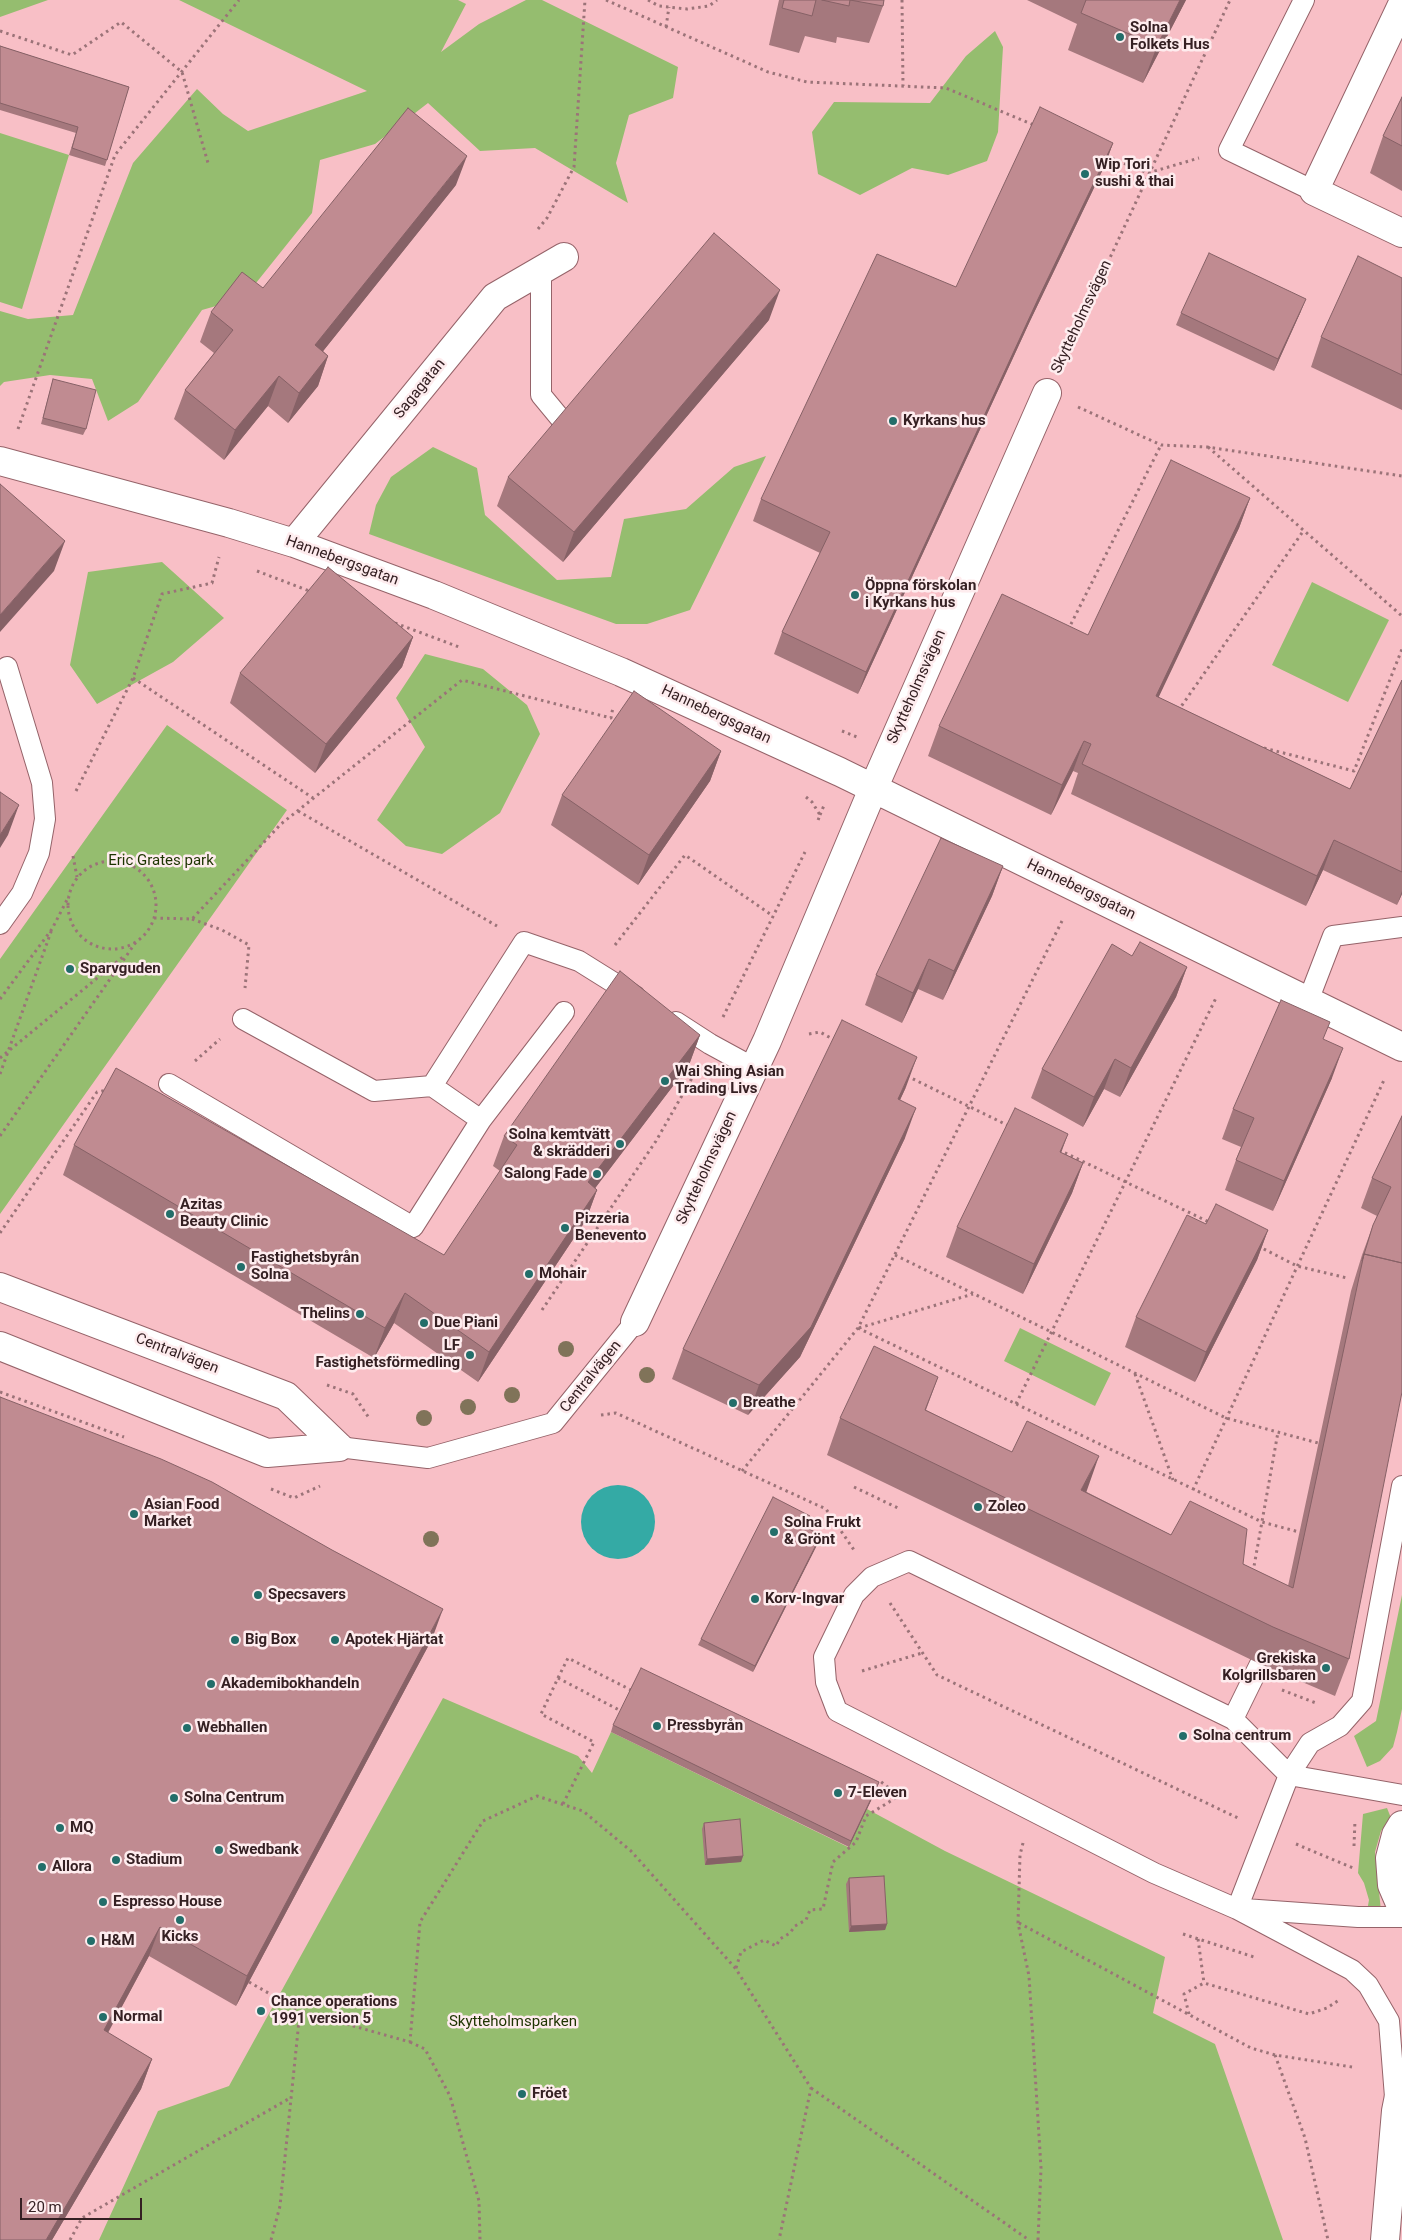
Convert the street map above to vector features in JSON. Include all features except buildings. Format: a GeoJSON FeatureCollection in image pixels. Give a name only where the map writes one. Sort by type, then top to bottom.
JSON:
{"type":"FeatureCollection","features":[{"type":"Feature","properties":{"kind":"street"},"geometry":{"type":"LineString","coordinates":[[1402,5],[1314,191],[1402,233]]}},
{"type":"Feature","properties":{"kind":"street","name":"Sagagatan"},"geometry":{"type":"LineString","coordinates":[[294,543],[495,297],[564,257]]}},
{"type":"Feature","properties":{"kind":"street","name":"Skytteholmsvägen"},"geometry":{"type":"LineString","coordinates":[[635,1322],[767,1041],[872,788],[1048,393]]}},
{"type":"Feature","properties":{"kind":"street","name":"Hannebergsgatan"},"geometry":{"type":"LineString","coordinates":[[0,461],[229,523],[294,543],[434,595],[621,672],[840,772],[1401,1046]]}},
{"type":"Feature","properties":{"kind":"street","name":"Centralvägen"},"geometry":{"type":"LineString","coordinates":[[0,1287],[286,1396],[338,1447]]}},
{"type":"Feature","properties":{"kind":"street","name":"Centralvägen"},"geometry":{"type":"LineString","coordinates":[[0,1346],[267,1452],[338,1447]]}},
{"type":"Feature","properties":{"kind":"street"},"geometry":{"type":"LineString","coordinates":[[1402,1825],[1396,1835],[1390,1858],[1392,1885],[1402,1908]]}},
{"type":"Feature","properties":{"kind":"street"},"geometry":{"type":"LineString","coordinates":[[1385,2240],[1396,2111],[1402,2081]]}},
{"type":"Feature","properties":{"kind":"lane"},"geometry":{"type":"LineString","coordinates":[[1304,0],[1229,150],[1314,191]]}},
{"type":"Feature","properties":{"kind":"lane"},"geometry":{"type":"LineString","coordinates":[[541,271],[541,395],[560,418]]}},
{"type":"Feature","properties":{"kind":"lane"},"geometry":{"type":"LineString","coordinates":[[0,924],[25,885],[39,854],[45,819],[42,783],[8,667]]}},
{"type":"Feature","properties":{"kind":"lane"},"geometry":{"type":"LineString","coordinates":[[1308,1001],[1333,936],[1402,927]]}},
{"type":"Feature","properties":{"kind":"lane"},"geometry":{"type":"LineString","coordinates":[[432,1086],[524,942],[580,961],[710,1044],[754,1068]]}},
{"type":"Feature","properties":{"kind":"lane"},"geometry":{"type":"LineString","coordinates":[[169,1084],[413,1226],[481,1120],[564,1012]]}},
{"type":"Feature","properties":{"kind":"lane"},"geometry":{"type":"LineString","coordinates":[[243,1019],[374,1091],[432,1086],[481,1120]]}},
{"type":"Feature","properties":{"kind":"lane","name":"Centralvägen"},"geometry":{"type":"LineString","coordinates":[[338,1447],[428,1458],[553,1423],[635,1322]]}},
{"type":"Feature","properties":{"kind":"lane"},"geometry":{"type":"LineString","coordinates":[[1237,1909],[1289,1775],[1310,1743],[1340,1726],[1362,1702],[1398,1525],[1402,1486]]}},
{"type":"Feature","properties":{"kind":"lane"},"geometry":{"type":"LineString","coordinates":[[1396,2111],[1389,2021],[1368,1985],[1352,1970],[1237,1909],[1154,1873],[837,1711],[826,1682],[824,1657],[854,1595],[872,1577],[909,1562],[1233,1719],[1289,1775],[1402,1795]]}},
{"type":"Feature","properties":{"kind":"lane"},"geometry":{"type":"LineString","coordinates":[[1233,1719],[1260,1664]]}},
{"type":"Feature","properties":{"kind":"lane"},"geometry":{"type":"LineString","coordinates":[[1237,1909],[1358,1917],[1402,1917]]}},
{"type":"Feature","properties":{"kind":"path"},"geometry":{"type":"LineString","coordinates":[[17,434],[115,155],[239,0]]}},
{"type":"Feature","properties":{"kind":"path"},"geometry":{"type":"LineString","coordinates":[[534,233],[547,218],[574,166],[585,0]]}},
{"type":"Feature","properties":{"kind":"path"},"geometry":{"type":"LineString","coordinates":[[606,0],[768,72],[807,82],[946,88],[1038,127]]}},
{"type":"Feature","properties":{"kind":"path"},"geometry":{"type":"LineString","coordinates":[[648,0],[659,6],[687,9],[709,6],[717,0]]}},
{"type":"Feature","properties":{"kind":"path"},"geometry":{"type":"LineString","coordinates":[[902,0],[903,86]]}},
{"type":"Feature","properties":{"kind":"path","name":"Skytteholmsvägen"},"geometry":{"type":"LineString","coordinates":[[1048,393],[1148,173],[1230,0]]}},
{"type":"Feature","properties":{"kind":"path"},"geometry":{"type":"LineString","coordinates":[[666,27],[670,7]]}},
{"type":"Feature","properties":{"kind":"path"},"geometry":{"type":"LineString","coordinates":[[0,31],[72,55],[121,22],[182,72],[208,163]]}},
{"type":"Feature","properties":{"kind":"path"},"geometry":{"type":"LineString","coordinates":[[1102,154],[1148,173],[1229,150]]}},
{"type":"Feature","properties":{"kind":"path"},"geometry":{"type":"LineString","coordinates":[[1048,393],[1161,445],[1207,447],[1402,476]]}},
{"type":"Feature","properties":{"kind":"path"},"geometry":{"type":"LineString","coordinates":[[1064,637],[1161,445]]}},
{"type":"Feature","properties":{"kind":"path"},"geometry":{"type":"LineString","coordinates":[[1207,447],[1402,616]]}},
{"type":"Feature","properties":{"kind":"path"},"geometry":{"type":"LineString","coordinates":[[72,798],[133,678],[162,594],[212,584],[229,523]]}},
{"type":"Feature","properties":{"kind":"path"},"geometry":{"type":"LineString","coordinates":[[1174,715],[1304,530]]}},
{"type":"Feature","properties":{"kind":"path"},"geometry":{"type":"LineString","coordinates":[[210,555],[228,561]]}},
{"type":"Feature","properties":{"kind":"path"},"geometry":{"type":"LineString","coordinates":[[256,571],[320,595]]}},
{"type":"Feature","properties":{"kind":"path"},"geometry":{"type":"LineString","coordinates":[[393,622],[467,650]]}},
{"type":"Feature","properties":{"kind":"path"},"geometry":{"type":"LineString","coordinates":[[1261,747],[1354,771],[1402,649]]}},
{"type":"Feature","properties":{"kind":"path"},"geometry":{"type":"LineString","coordinates":[[133,678],[313,798]]}},
{"type":"Feature","properties":{"kind":"path"},"geometry":{"type":"LineString","coordinates":[[154,918],[192,919],[281,824],[462,680],[610,718],[613,704],[622,708]]}},
{"type":"Feature","properties":{"kind":"path"},"geometry":{"type":"LineString","coordinates":[[817,824],[862,728]]}},
{"type":"Feature","properties":{"kind":"path"},"geometry":{"type":"LineString","coordinates":[[801,793],[812,802],[820,815]]}},
{"type":"Feature","properties":{"kind":"path"},"geometry":{"type":"LineString","coordinates":[[298,811],[524,942]]}},
{"type":"Feature","properties":{"kind":"path"},"geometry":{"type":"LineString","coordinates":[[542,1310],[656,1141],[695,1075],[806,849]]}},
{"type":"Feature","properties":{"kind":"path"},"geometry":{"type":"LineString","coordinates":[[595,971],[685,855],[773,916]]}},
{"type":"Feature","properties":{"kind":"path"},"geometry":{"type":"LineString","coordinates":[[0,1074],[52,929],[77,878],[88,868],[106,862],[127,863],[138,869],[148,879],[154,891],[156,905],[154,918],[147,931],[128,953],[0,1136]]}},
{"type":"Feature","properties":{"kind":"path"},"geometry":{"type":"LineString","coordinates":[[742,1471],[858,1328],[1078,889]]}},
{"type":"Feature","properties":{"kind":"path"},"geometry":{"type":"LineString","coordinates":[[69,896],[69,911],[73,925],[82,936],[94,945],[109,948],[124,947],[137,941]]}},
{"type":"Feature","properties":{"kind":"path"},"geometry":{"type":"LineString","coordinates":[[0,999],[52,929]]}},
{"type":"Feature","properties":{"kind":"path"},"geometry":{"type":"LineString","coordinates":[[0,1058],[128,953]]}},
{"type":"Feature","properties":{"kind":"path"},"geometry":{"type":"LineString","coordinates":[[1016,1404],[1127,1182],[1232,964]]}},
{"type":"Feature","properties":{"kind":"path"},"geometry":{"type":"LineString","coordinates":[[767,1041],[820,1032],[837,1041]]}},
{"type":"Feature","properties":{"kind":"path"},"geometry":{"type":"LineString","coordinates":[[1193,1490],[1401,1046]]}},
{"type":"Feature","properties":{"kind":"path"},"geometry":{"type":"LineString","coordinates":[[899,1072],[1013,1128]]}},
{"type":"Feature","properties":{"kind":"path"},"geometry":{"type":"LineString","coordinates":[[1057,1149],[1210,1222]]}},
{"type":"Feature","properties":{"kind":"path"},"geometry":{"type":"LineString","coordinates":[[1253,1244],[1297,1266],[1347,1278]]}},
{"type":"Feature","properties":{"kind":"path"},"geometry":{"type":"LineString","coordinates":[[895,1255],[1226,1418],[1318,1443]]}},
{"type":"Feature","properties":{"kind":"path"},"geometry":{"type":"LineString","coordinates":[[858,1328],[973,1293]]}},
{"type":"Feature","properties":{"kind":"path"},"geometry":{"type":"LineString","coordinates":[[858,1328],[1262,1522],[1299,1532]]}},
{"type":"Feature","properties":{"kind":"path"},"geometry":{"type":"LineString","coordinates":[[1135,1373],[1173,1480]]}},
{"type":"Feature","properties":{"kind":"path"},"geometry":{"type":"LineString","coordinates":[[553,1423],[616,1413],[826,1509]]}},
{"type":"Feature","properties":{"kind":"path"},"geometry":{"type":"LineString","coordinates":[[1252,1579],[1278,1432]]}},
{"type":"Feature","properties":{"kind":"path"},"geometry":{"type":"LineString","coordinates":[[854,1487],[900,1509]]}},
{"type":"Feature","properties":{"kind":"path"},"geometry":{"type":"LineString","coordinates":[[862,1671],[922,1653],[937,1675],[1266,1832],[1353,1868]]}},
{"type":"Feature","properties":{"kind":"path"},"geometry":{"type":"LineString","coordinates":[[563,1804],[594,1742],[541,1714],[568,1658],[631,1690]]}},
{"type":"Feature","properties":{"kind":"path"},"geometry":{"type":"LineString","coordinates":[[558,1678],[621,1711]]}},
{"type":"Feature","properties":{"kind":"path"},"geometry":{"type":"LineString","coordinates":[[736,1969],[742,1952],[764,1940],[776,1946],[780,1939],[790,1933],[795,1926],[806,1920],[810,1910],[823,1909],[833,1862],[856,1842],[866,1816],[899,1796],[880,1781]]}},
{"type":"Feature","properties":{"kind":"path"},"geometry":{"type":"LineString","coordinates":[[410,2042],[420,1922],[483,1821],[537,1796],[563,1804],[582,1811],[631,1851],[736,1969],[811,2088],[1029,2240]]}},
{"type":"Feature","properties":{"kind":"path"},"geometry":{"type":"LineString","coordinates":[[1032,1810],[1020,1855],[1018,1923],[1029,1976],[1034,2043],[1041,2168],[1038,2240]]}},
{"type":"Feature","properties":{"kind":"path"},"geometry":{"type":"LineString","coordinates":[[1018,1923],[1251,2048],[1275,2056],[1352,2067]]}},
{"type":"Feature","properties":{"kind":"path"},"geometry":{"type":"LineString","coordinates":[[1183,1934],[1198,1939],[1204,1983]]}},
{"type":"Feature","properties":{"kind":"path"},"geometry":{"type":"LineString","coordinates":[[249,1982],[300,2011],[410,2042],[425,2049],[450,2096],[479,2201],[480,2240]]}},
{"type":"Feature","properties":{"kind":"path"},"geometry":{"type":"LineString","coordinates":[[1189,2014],[1184,1994],[1204,1983],[1309,2014],[1327,2008],[1346,1995]]}},
{"type":"Feature","properties":{"kind":"path"},"geometry":{"type":"LineString","coordinates":[[271,2240],[280,2206],[300,2011]]}},
{"type":"Feature","properties":{"kind":"path"},"geometry":{"type":"LineString","coordinates":[[1275,2056],[1305,2138],[1328,2240]]}},
{"type":"Feature","properties":{"kind":"path"},"geometry":{"type":"LineString","coordinates":[[778,2240],[811,2088]]}},
{"type":"Feature","properties":{"kind":"path"},"geometry":{"type":"LineString","coordinates":[[70,2240],[82,2218],[290,2098]]}},
{"type":"Feature","properties":{"kind":"green space"},"geometry":{"type":"Polygon","coordinates":[[[0,0],[48,0],[0,17],[0,0]]]}},
{"type":"Feature","properties":{"kind":"green space"},"geometry":{"type":"Polygon","coordinates":[[[179,0],[458,0],[466,4],[441,52],[479,24],[526,0],[542,0],[678,67],[673,98],[629,115],[616,163],[628,203],[535,148],[480,151],[428,103],[375,144],[320,160],[312,213],[244,298],[202,310],[138,402],[108,421],[92,379],[50,375],[4,382],[0,386],[0,311],[28,319],[73,315],[133,163],[197,89],[223,114],[248,131],[367,91],[179,0]]]}},
{"type":"Feature","properties":{"kind":"green space"},"geometry":{"type":"Polygon","coordinates":[[[995,31],[1003,47],[998,132],[987,161],[948,175],[912,168],[860,195],[818,174],[812,132],[834,102],[930,103],[966,56],[995,31]]]}},
{"type":"Feature","properties":{"kind":"green space"},"geometry":{"type":"Polygon","coordinates":[[[0,133],[69,155],[22,309],[0,302],[0,133]]]}},
{"type":"Feature","properties":{"kind":"green space"},"geometry":{"type":"Polygon","coordinates":[[[433,447],[477,468],[485,515],[557,580],[611,577],[624,519],[686,509],[734,467],[766,456],[690,610],[647,624],[616,624],[369,534],[376,505],[391,477],[433,447]]]}},
{"type":"Feature","properties":{"kind":"green space"},"geometry":{"type":"Polygon","coordinates":[[[162,562],[224,618],[173,662],[97,704],[70,665],[88,572],[162,562]]]}},
{"type":"Feature","properties":{"kind":"green space"},"geometry":{"type":"Polygon","coordinates":[[[1312,582],[1389,620],[1348,702],[1272,665],[1312,582]]]}},
{"type":"Feature","properties":{"kind":"green space"},"geometry":{"type":"Polygon","coordinates":[[[425,654],[483,669],[527,705],[540,734],[500,813],[442,854],[406,846],[377,820],[425,747],[396,698],[425,654]]]}},
{"type":"Feature","properties":{"kind":"green space","name":"Eric Grates park"},"geometry":{"type":"Polygon","coordinates":[[[167,725],[287,810],[0,1214],[0,959],[167,725]]]}},
{"type":"Feature","properties":{"kind":"green space"},"geometry":{"type":"Polygon","coordinates":[[[1020,1328],[1111,1373],[1095,1406],[1004,1361],[1020,1328]]]}},
{"type":"Feature","properties":{"kind":"green space"},"geometry":{"type":"Polygon","coordinates":[[[1402,1595],[1402,1709],[1393,1747],[1380,1761],[1367,1767],[1354,1736],[1376,1721],[1402,1595]]]}},
{"type":"Feature","properties":{"kind":"green space","name":"Skytteholmsparken"},"geometry":{"type":"Polygon","coordinates":[[[443,1698],[578,1756],[592,1773],[611,1732],[848,1847],[867,1809],[945,1851],[1165,1957],[1153,2013],[1215,2044],[1283,2240],[99,2240],[158,2111],[229,2086],[443,1698]]]}},
{"type":"Feature","properties":{"kind":"green space"},"geometry":{"type":"Polygon","coordinates":[[[1387,1808],[1391,1818],[1381,1831],[1375,1852],[1381,1911],[1367,1911],[1369,1900],[1364,1883],[1358,1873],[1363,1814],[1387,1808]]]}},
{"type":"Feature","properties":{"kind":"water"},"geometry":{"type":"Polygon","coordinates":[[[618,1485],[639,1491],[649,1501],[655,1522],[649,1543],[639,1553],[618,1559],[597,1553],[587,1543],[581,1522],[587,1501],[597,1491],[618,1485]]]}},
{"type":"Feature","properties":{"kind":"place","name":"Solna Folkets Hus"},"geometry":{"type":"Point","coordinates":[1120,37]}},
{"type":"Feature","properties":{"kind":"place","name":"Wip Tori sushi & thai"},"geometry":{"type":"Point","coordinates":[1085,174]}},
{"type":"Feature","properties":{"kind":"place","name":"Kyrkans hus"},"geometry":{"type":"Point","coordinates":[893,421]}},
{"type":"Feature","properties":{"kind":"place","name":"Öppna förskolan i Kyrkans hus"},"geometry":{"type":"Point","coordinates":[855,595]}},
{"type":"Feature","properties":{"kind":"place","name":"Sparvguden"},"geometry":{"type":"Point","coordinates":[70,969]}},
{"type":"Feature","properties":{"kind":"place","name":"Wai Shing Asian Trading Livs"},"geometry":{"type":"Point","coordinates":[665,1081]}},
{"type":"Feature","properties":{"kind":"place","name":"Solna kemtvätt & skrädderi"},"geometry":{"type":"Point","coordinates":[620,1144]}},
{"type":"Feature","properties":{"kind":"place","name":"Salong Fade"},"geometry":{"type":"Point","coordinates":[597,1174]}},
{"type":"Feature","properties":{"kind":"place","name":"Azitas Beauty Clinic"},"geometry":{"type":"Point","coordinates":[170,1214]}},
{"type":"Feature","properties":{"kind":"place","name":"Pizzeria Benevento"},"geometry":{"type":"Point","coordinates":[565,1228]}},
{"type":"Feature","properties":{"kind":"place","name":"Fastighetsbyrån Solna"},"geometry":{"type":"Point","coordinates":[241,1267]}},
{"type":"Feature","properties":{"kind":"place","name":"Mohair"},"geometry":{"type":"Point","coordinates":[529,1274]}},
{"type":"Feature","properties":{"kind":"place","name":"Thelins"},"geometry":{"type":"Point","coordinates":[360,1314]}},
{"type":"Feature","properties":{"kind":"place","name":"Due Piani"},"geometry":{"type":"Point","coordinates":[424,1323]}},
{"type":"Feature","properties":{"kind":"place","name":"LF Fastighetsförmedling"},"geometry":{"type":"Point","coordinates":[470,1355]}},
{"type":"Feature","properties":{"kind":"place","name":"Breathe"},"geometry":{"type":"Point","coordinates":[733,1403]}},
{"type":"Feature","properties":{"kind":"place","name":"Zoleo"},"geometry":{"type":"Point","coordinates":[978,1507]}},
{"type":"Feature","properties":{"kind":"place","name":"Asian Food Market"},"geometry":{"type":"Point","coordinates":[134,1514]}},
{"type":"Feature","properties":{"kind":"place","name":"Solna Frukt & Grönt"},"geometry":{"type":"Point","coordinates":[774,1532]}},
{"type":"Feature","properties":{"kind":"place","name":"Specsavers"},"geometry":{"type":"Point","coordinates":[258,1595]}},
{"type":"Feature","properties":{"kind":"place","name":"Korv-Ingvar"},"geometry":{"type":"Point","coordinates":[755,1599]}},
{"type":"Feature","properties":{"kind":"place","name":"Big Box"},"geometry":{"type":"Point","coordinates":[235,1640]}},
{"type":"Feature","properties":{"kind":"place","name":"Apotek Hjärtat"},"geometry":{"type":"Point","coordinates":[335,1640]}},
{"type":"Feature","properties":{"kind":"place","name":"Grekiska Kolgrillsbaren"},"geometry":{"type":"Point","coordinates":[1326,1668]}},
{"type":"Feature","properties":{"kind":"place","name":"Akademibokhandeln"},"geometry":{"type":"Point","coordinates":[211,1684]}},
{"type":"Feature","properties":{"kind":"place","name":"Pressbyrån"},"geometry":{"type":"Point","coordinates":[657,1726]}},
{"type":"Feature","properties":{"kind":"place","name":"Webhallen"},"geometry":{"type":"Point","coordinates":[187,1728]}},
{"type":"Feature","properties":{"kind":"place","name":"Solna centrum"},"geometry":{"type":"Point","coordinates":[1183,1736]}},
{"type":"Feature","properties":{"kind":"place","name":"7-Eleven"},"geometry":{"type":"Point","coordinates":[838,1793]}},
{"type":"Feature","properties":{"kind":"place","name":"Solna Centrum"},"geometry":{"type":"Point","coordinates":[174,1798]}},
{"type":"Feature","properties":{"kind":"place","name":"MQ"},"geometry":{"type":"Point","coordinates":[60,1828]}},
{"type":"Feature","properties":{"kind":"place","name":"Swedbank"},"geometry":{"type":"Point","coordinates":[219,1850]}},
{"type":"Feature","properties":{"kind":"place","name":"Stadium"},"geometry":{"type":"Point","coordinates":[116,1860]}},
{"type":"Feature","properties":{"kind":"place","name":"Allora"},"geometry":{"type":"Point","coordinates":[42,1867]}},
{"type":"Feature","properties":{"kind":"place","name":"Espresso House"},"geometry":{"type":"Point","coordinates":[103,1902]}},
{"type":"Feature","properties":{"kind":"place","name":"Kicks"},"geometry":{"type":"Point","coordinates":[180,1920]}},
{"type":"Feature","properties":{"kind":"place","name":"H&M"},"geometry":{"type":"Point","coordinates":[91,1941]}},
{"type":"Feature","properties":{"kind":"place","name":"Chance operations 1991 version 5"},"geometry":{"type":"Point","coordinates":[261,2011]}},
{"type":"Feature","properties":{"kind":"place","name":"Normal"},"geometry":{"type":"Point","coordinates":[103,2017]}},
{"type":"Feature","properties":{"kind":"place","name":"Fröet"},"geometry":{"type":"Point","coordinates":[522,2094]}}]}
